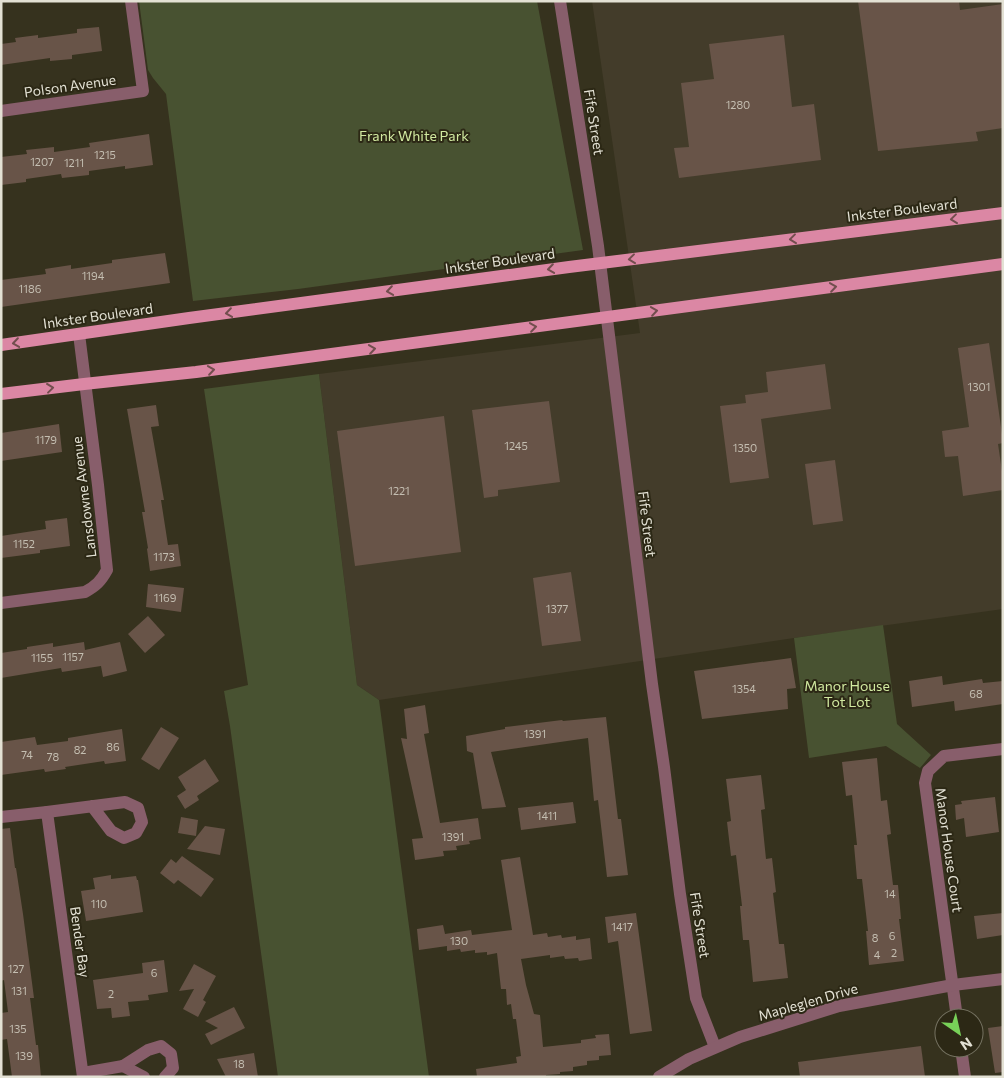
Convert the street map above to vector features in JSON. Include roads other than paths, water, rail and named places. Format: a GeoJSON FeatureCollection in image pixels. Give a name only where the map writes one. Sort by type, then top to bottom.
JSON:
{"type":"FeatureCollection","features":[{"type":"Feature","properties":{"kind":"main road","name":"Inkster Boulevard"},"geometry":{"type":"LineString","coordinates":[[1,345],[600,263],[1003,213]]}},
{"type":"Feature","properties":{"kind":"main road"},"geometry":{"type":"LineString","coordinates":[[1,394],[196,372],[1003,264]]}},
{"type":"Feature","properties":{"kind":"street","name":"Polson Avenue"},"geometry":{"type":"LineString","coordinates":[[1,111],[143,91],[130,1]]}},
{"type":"Feature","properties":{"kind":"street","name":"Fife Street"},"geometry":{"type":"LineString","coordinates":[[560,1],[600,263],[680,894],[696,998],[715,1047]]}},
{"type":"Feature","properties":{"kind":"street","name":"Lansdowne Avenue"},"geometry":{"type":"LineString","coordinates":[[1,603],[85,592],[103,578],[107,570],[79,334]]}},
{"type":"Feature","properties":{"kind":"street","name":"Manor House Court"},"geometry":{"type":"LineString","coordinates":[[956,1008],[925,783],[928,771],[944,756],[1003,749]]}},
{"type":"Feature","properties":{"kind":"street"},"geometry":{"type":"LineString","coordinates":[[1,818],[92,806]]}},
{"type":"Feature","properties":{"kind":"street","name":"Bender Bay"},"geometry":{"type":"LineString","coordinates":[[47,812],[83,1075]]}},
{"type":"Feature","properties":{"kind":"street","name":"Mapleglen Drive"},"geometry":{"type":"LineString","coordinates":[[659,1077],[689,1059],[740,1037],[839,1006],[953,985],[1003,979]]}},
{"type":"Feature","properties":{"kind":"street"},"geometry":{"type":"LineString","coordinates":[[83,1075],[123,1066],[148,1050],[161,1046],[171,1054],[173,1068],[165,1077]]}},
{"type":"Feature","properties":{"kind":"street"},"geometry":{"type":"LineString","coordinates":[[962,1058],[965,1077]]}},
{"type":"Feature","properties":{"kind":"street"},"geometry":{"type":"LineString","coordinates":[[123,1066],[144,1077]]}},
{"type":"Feature","properties":{"kind":"park label","name":"Frank White Park"},"geometry":{"type":"Point","coordinates":[414,136]}},
{"type":"Feature","properties":{"kind":"park label","name":"Manor House Tot Lot"},"geometry":{"type":"Point","coordinates":[847,694]}}]}
